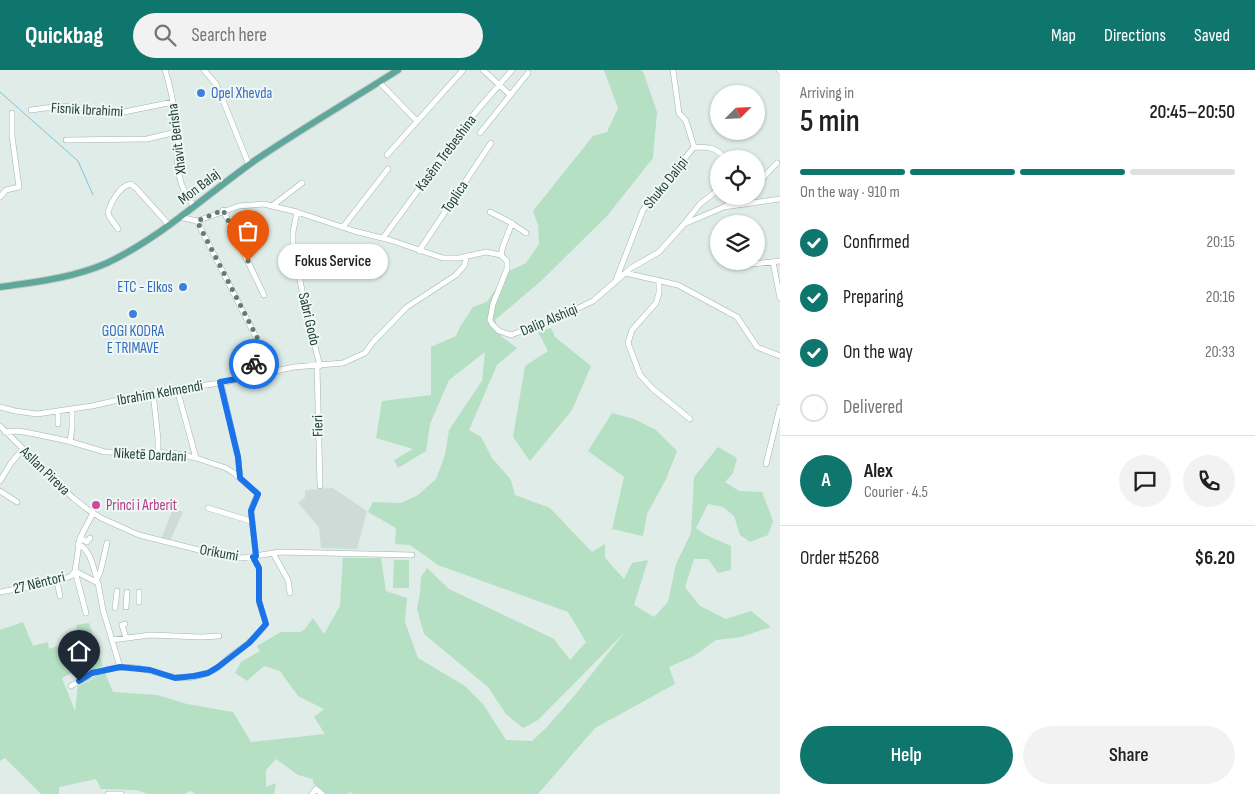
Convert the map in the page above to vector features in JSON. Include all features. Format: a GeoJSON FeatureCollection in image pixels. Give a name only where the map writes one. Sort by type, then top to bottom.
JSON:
{"type":"FeatureCollection","features":[{"type":"Feature","properties":{"kind":"main road","name":"Mon Balaj"},"geometry":{"type":"LineString","coordinates":[[0,286],[50,280],[93,268],[130,251],[169,225],[249,165],[398,70]]}},
{"type":"Feature","properties":{"kind":"street","name":"Xhavit Berisha"},"geometry":{"type":"LineString","coordinates":[[166,70],[173,102],[177,167],[185,190],[194,206]]}},
{"type":"Feature","properties":{"kind":"street"},"geometry":{"type":"LineString","coordinates":[[204,70],[216,84],[249,165]]}},
{"type":"Feature","properties":{"kind":"street"},"geometry":{"type":"LineString","coordinates":[[387,155],[463,70]]}},
{"type":"Feature","properties":{"kind":"street"},"geometry":{"type":"LineString","coordinates":[[483,70],[509,94]]}},
{"type":"Feature","properties":{"kind":"street","name":"Kasëm Trebeshina"},"geometry":{"type":"LineString","coordinates":[[383,238],[470,119],[512,70]]}},
{"type":"Feature","properties":{"kind":"street"},"geometry":{"type":"LineString","coordinates":[[673,70],[679,113],[686,121],[694,147]]}},
{"type":"Feature","properties":{"kind":"street"},"geometry":{"type":"LineString","coordinates":[[480,133],[509,94],[528,73]]}},
{"type":"Feature","properties":{"kind":"street"},"geometry":{"type":"LineString","coordinates":[[379,82],[417,121]]}},
{"type":"Feature","properties":{"kind":"street","name":"Fisnik Ibrahimi"},"geometry":{"type":"LineString","coordinates":[[30,110],[61,106],[117,113],[148,109],[173,102]]}},
{"type":"Feature","properties":{"kind":"street"},"geometry":{"type":"LineString","coordinates":[[0,197],[6,190],[19,187],[12,136],[12,113]]}},
{"type":"Feature","properties":{"kind":"street"},"geometry":{"type":"LineString","coordinates":[[66,140],[147,139],[176,132]]}},
{"type":"Feature","properties":{"kind":"street","name":"Toplica"},"geometry":{"type":"LineString","coordinates":[[419,251],[491,143]]}},
{"type":"Feature","properties":{"kind":"street","name":"Shuko Dalipi"},"geometry":{"type":"LineString","coordinates":[[615,281],[643,210],[694,147],[716,150]]}},
{"type":"Feature","properties":{"kind":"street"},"geometry":{"type":"LineString","coordinates":[[765,176],[777,163]]}},
{"type":"Feature","properties":{"kind":"street"},"geometry":{"type":"LineString","coordinates":[[343,228],[388,169]]}},
{"type":"Feature","properties":{"kind":"street"},"geometry":{"type":"LineString","coordinates":[[272,206],[302,183]]}},
{"type":"Feature","properties":{"kind":"street"},"geometry":{"type":"LineString","coordinates":[[118,229],[108,212],[117,194],[130,184],[135,187],[169,225]]}},
{"type":"Feature","properties":{"kind":"street"},"geometry":{"type":"LineString","coordinates":[[684,224],[700,204],[710,196]]}},
{"type":"Feature","properties":{"kind":"street","name":"Dalip Alshiqi"},"geometry":{"type":"LineString","coordinates":[[724,207],[780,200]]}},
{"type":"Feature","properties":{"kind":"street"},"geometry":{"type":"LineString","coordinates":[[180,217],[197,221],[223,210],[247,205],[272,206],[451,259],[486,252],[501,255],[502,246],[512,223]]}},
{"type":"Feature","properties":{"kind":"street","name":"Dalip Alshiqi"},"geometry":{"type":"LineString","coordinates":[[501,255],[506,261],[507,269],[493,304],[490,320],[495,328],[506,334],[517,334],[592,302],[631,268],[659,252],[684,224],[727,205]]}},
{"type":"Feature","properties":{"kind":"street"},"geometry":{"type":"LineString","coordinates":[[223,210],[264,295]]}},
{"type":"Feature","properties":{"kind":"street","name":"Sabri Godo"},"geometry":{"type":"LineString","coordinates":[[297,212],[293,244],[319,366]]}},
{"type":"Feature","properties":{"kind":"street"},"geometry":{"type":"LineString","coordinates":[[490,212],[512,223],[526,233]]}},
{"type":"Feature","properties":{"kind":"street"},"geometry":{"type":"LineString","coordinates":[[197,221],[263,351],[262,356],[242,378]]}},
{"type":"Feature","properties":{"kind":"street","name":"Ibrahim Kelmendi"},"geometry":{"type":"LineString","coordinates":[[0,407],[31,414],[58,411],[98,405],[153,392],[294,368],[343,363],[365,353],[373,342],[407,308],[460,271],[464,266],[467,256]]}},
{"type":"Feature","properties":{"kind":"street"},"geometry":{"type":"LineString","coordinates":[[765,263],[780,261]]}},
{"type":"Feature","properties":{"kind":"street"},"geometry":{"type":"LineString","coordinates":[[774,262],[780,298]]}},
{"type":"Feature","properties":{"kind":"street"},"geometry":{"type":"LineString","coordinates":[[625,273],[678,285],[736,317],[757,347],[780,356]]}},
{"type":"Feature","properties":{"kind":"street"},"geometry":{"type":"LineString","coordinates":[[659,280],[659,293],[656,303],[632,330],[628,343],[640,375],[653,389],[690,419]]}},
{"type":"Feature","properties":{"kind":"street","name":"Fieri"},"geometry":{"type":"LineString","coordinates":[[319,366],[320,486]]}},
{"type":"Feature","properties":{"kind":"street"},"geometry":{"type":"LineString","coordinates":[[220,382],[238,457],[240,478]]}},
{"type":"Feature","properties":{"kind":"street"},"geometry":{"type":"LineString","coordinates":[[177,389],[196,458]]}},
{"type":"Feature","properties":{"kind":"street"},"geometry":{"type":"LineString","coordinates":[[153,392],[158,454]]}},
{"type":"Feature","properties":{"kind":"street"},"geometry":{"type":"LineString","coordinates":[[766,464],[780,407]]}},
{"type":"Feature","properties":{"kind":"street"},"geometry":{"type":"LineString","coordinates":[[70,442],[72,409]]}},
{"type":"Feature","properties":{"kind":"street"},"geometry":{"type":"LineString","coordinates":[[58,411],[58,424]]}},
{"type":"Feature","properties":{"kind":"street","name":"Asllan Pireva"},"geometry":{"type":"LineString","coordinates":[[0,426],[73,498],[93,513]]}},
{"type":"Feature","properties":{"kind":"street","name":"Niketë Dardani"},"geometry":{"type":"LineString","coordinates":[[5,432],[23,432],[105,452],[173,453],[226,468],[258,494],[252,508],[251,521]]}},
{"type":"Feature","properties":{"kind":"street"},"geometry":{"type":"LineString","coordinates":[[0,480],[2,472],[23,449]]}},
{"type":"Feature","properties":{"kind":"street"},"geometry":{"type":"LineString","coordinates":[[0,491],[16,502]]}},
{"type":"Feature","properties":{"kind":"street"},"geometry":{"type":"LineString","coordinates":[[71,686],[92,673],[120,667],[150,670],[175,678],[200,676],[218,667],[249,643],[265,627],[266,623],[259,601],[259,568],[254,557],[251,521],[208,508]]}},
{"type":"Feature","properties":{"kind":"street","name":"27 Nëntori"},"geometry":{"type":"LineString","coordinates":[[0,592],[69,577],[74,570],[80,538],[93,513]]}},
{"type":"Feature","properties":{"kind":"street","name":"Orikumi"},"geometry":{"type":"LineString","coordinates":[[93,513],[139,535],[223,556],[242,558],[273,553],[412,555]]}},
{"type":"Feature","properties":{"kind":"street"},"geometry":{"type":"LineString","coordinates":[[80,538],[87,542],[90,538]]}},
{"type":"Feature","properties":{"kind":"street"},"geometry":{"type":"LineString","coordinates":[[96,580],[100,573],[107,543]]}},
{"type":"Feature","properties":{"kind":"street"},"geometry":{"type":"LineString","coordinates":[[78,544],[84,547],[89,554],[120,667]]}},
{"type":"Feature","properties":{"kind":"street"},"geometry":{"type":"LineString","coordinates":[[273,553],[288,580],[290,593]]}},
{"type":"Feature","properties":{"kind":"street"},"geometry":{"type":"LineString","coordinates":[[74,570],[96,580]]}},
{"type":"Feature","properties":{"kind":"street"},"geometry":{"type":"LineString","coordinates":[[74,570],[86,613]]}},
{"type":"Feature","properties":{"kind":"street"},"geometry":{"type":"LineString","coordinates":[[57,581],[60,596]]}},
{"type":"Feature","properties":{"kind":"street"},"geometry":{"type":"LineString","coordinates":[[115,608],[117,591]]}},
{"type":"Feature","properties":{"kind":"street"},"geometry":{"type":"LineString","coordinates":[[126,607],[127,592]]}},
{"type":"Feature","properties":{"kind":"street"},"geometry":{"type":"LineString","coordinates":[[139,592],[139,602]]}},
{"type":"Feature","properties":{"kind":"street"},"geometry":{"type":"LineString","coordinates":[[125,624],[122,626],[126,638]]}},
{"type":"Feature","properties":{"kind":"street"},"geometry":{"type":"LineString","coordinates":[[112,640],[150,635],[219,636]]}},
{"type":"Feature","properties":{"kind":"street"},"geometry":{"type":"LineString","coordinates":[[312,794],[316,789],[322,794]]}},
{"type":"Feature","properties":{"kind":"street"},"geometry":{"type":"LineString","coordinates":[[108,794],[122,794]]}},
{"type":"Feature","properties":{"kind":"shaded area"},"geometry":{"type":"Polygon","coordinates":[[[333,488],[367,511],[357,549],[321,548],[319,527],[298,503],[305,497],[305,490],[333,488]]]}},
{"type":"Feature","properties":{"kind":"shaded area"},"geometry":{"type":"Polygon","coordinates":[[[173,509],[183,512],[170,541],[161,539],[173,509]]]}},
{"type":"Feature","properties":{"kind":"green space"},"geometry":{"type":"Polygon","coordinates":[[[604,70],[641,70],[644,74],[657,112],[653,158],[607,216],[541,281],[495,320],[502,337],[517,348],[497,365],[469,430],[481,437],[492,458],[511,480],[515,495],[550,508],[592,552],[605,544],[605,558],[624,579],[632,563],[648,560],[634,605],[654,617],[668,602],[676,564],[691,533],[694,477],[718,447],[737,458],[733,473],[725,482],[739,491],[762,492],[773,521],[768,535],[750,542],[740,535],[734,516],[723,507],[708,504],[696,528],[706,535],[731,546],[731,570],[718,573],[708,559],[694,559],[685,587],[700,606],[726,619],[751,611],[771,627],[741,637],[716,640],[694,656],[669,667],[675,684],[595,728],[538,794],[353,794],[350,792],[348,794],[326,794],[313,783],[313,779],[298,775],[276,759],[266,770],[266,787],[276,783],[274,794],[195,794],[191,791],[184,794],[148,794],[136,790],[101,789],[96,779],[59,787],[59,794],[41,794],[5,758],[0,761],[0,630],[23,622],[33,646],[48,642],[49,649],[57,646],[60,650],[79,641],[76,625],[89,623],[103,666],[82,674],[79,669],[62,678],[75,711],[78,686],[105,673],[113,692],[157,695],[187,704],[233,712],[251,742],[325,734],[314,717],[324,709],[298,696],[280,671],[264,666],[247,681],[235,673],[241,662],[260,651],[257,646],[281,632],[300,632],[304,630],[313,618],[324,634],[340,606],[343,558],[381,558],[386,591],[407,598],[405,622],[418,658],[465,686],[483,704],[506,740],[532,741],[575,695],[625,632],[538,720],[523,728],[506,714],[488,687],[424,634],[417,609],[421,577],[427,568],[449,589],[554,639],[570,660],[586,642],[568,612],[438,565],[410,545],[395,544],[396,528],[368,512],[373,502],[401,503],[418,495],[436,479],[445,455],[449,430],[482,381],[485,352],[449,380],[430,424],[426,451],[398,468],[394,460],[413,449],[376,438],[382,401],[431,395],[431,347],[456,336],[473,307],[487,302],[507,272],[526,263],[539,244],[538,225],[533,211],[593,136],[607,132],[618,108],[604,70]]]}},
{"type":"Feature","properties":{"kind":"green space"},"geometry":{"type":"Polygon","coordinates":[[[551,328],[555,337],[591,366],[572,410],[530,461],[513,437],[525,366],[548,351],[538,332],[551,328]]]}},
{"type":"Feature","properties":{"kind":"green space"},"geometry":{"type":"Polygon","coordinates":[[[612,413],[634,419],[656,430],[677,451],[666,479],[647,514],[643,536],[612,529],[624,477],[588,451],[612,413]]]}},
{"type":"Feature","properties":{"kind":"green space"},"geometry":{"type":"Polygon","coordinates":[[[394,560],[409,560],[409,588],[393,588],[394,560]]]}},
{"type":"Feature","properties":{"kind":"waterway"},"geometry":{"type":"LineString","coordinates":[[0,92],[78,161],[93,195]]}},
{"type":"Feature","properties":{"kind":"way so far"},"geometry":{"type":"LineString","coordinates":[[248,261],[223,210],[197,221],[263,349],[262,356],[254,364]]}},
{"type":"Feature","properties":{"kind":"place","name":"Opel Xhevda"},"geometry":{"type":"Point","coordinates":[201,93]}},
{"type":"Feature","properties":{"kind":"place","name":"Fokus Service"},"geometry":{"type":"Point","coordinates":[248,261]}},
{"type":"Feature","properties":{"kind":"place","name":"ETC - Elkos"},"geometry":{"type":"Point","coordinates":[183,287]}},
{"type":"Feature","properties":{"kind":"place","name":"GOGI KODRA E TRIMAVE"},"geometry":{"type":"Point","coordinates":[133,314]}},
{"type":"Feature","properties":{"kind":"place","name":"Princi i Arberit"},"geometry":{"type":"Point","coordinates":[96,505]}},
{"type":"Feature","properties":{"kind":"route"},"geometry":{"type":"LineString","coordinates":[[79,681],[92,673],[120,667],[150,670],[175,678],[200,676],[218,667],[249,643],[261,632],[266,624],[259,601],[259,565],[253,557],[256,556],[251,511],[258,494],[240,478],[238,457],[220,382],[242,378],[254,364]]}}]}
